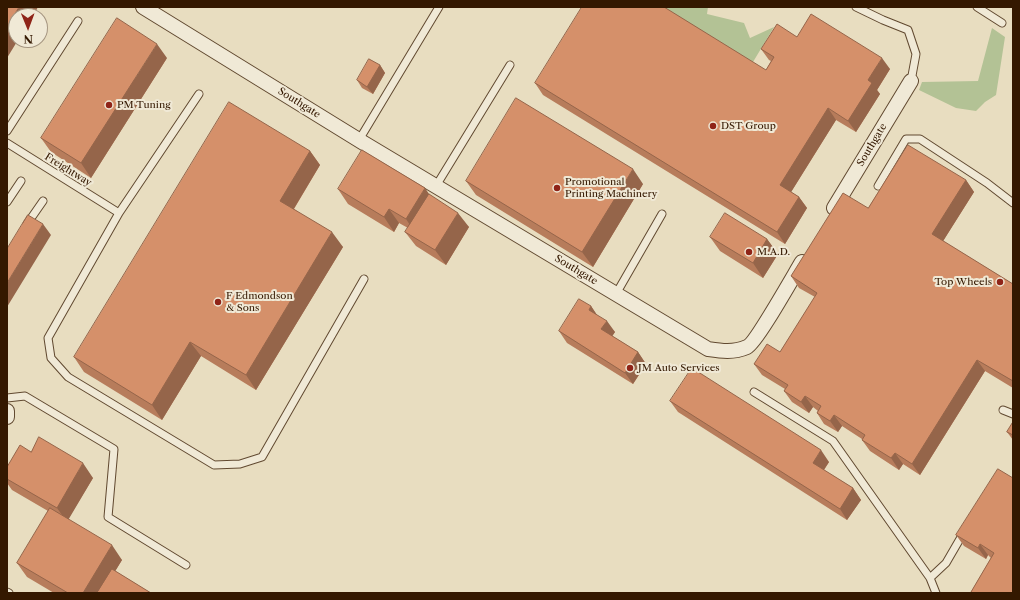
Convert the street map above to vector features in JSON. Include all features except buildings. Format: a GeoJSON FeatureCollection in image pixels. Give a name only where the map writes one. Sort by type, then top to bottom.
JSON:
{"type":"FeatureCollection","features":[{"type":"Feature","properties":{"kind":"street","name":"Southgate"},"geometry":{"type":"LineString","coordinates":[[144,7],[359,140],[708,349],[730,352],[748,347],[760,331],[809,250]]}},
{"type":"Feature","properties":{"kind":"street","name":"Southgate"},"geometry":{"type":"LineString","coordinates":[[829,216],[911,81]]}},
{"type":"Feature","properties":{"kind":"street"},"geometry":{"type":"LineString","coordinates":[[7,411],[7,417]]}},
{"type":"Feature","properties":{"kind":"lane"},"geometry":{"type":"LineString","coordinates":[[359,140],[439,7]]}},
{"type":"Feature","properties":{"kind":"lane"},"geometry":{"type":"LineString","coordinates":[[856,7],[908,30],[916,54],[911,81]]}},
{"type":"Feature","properties":{"kind":"lane"},"geometry":{"type":"LineString","coordinates":[[977,7],[1002,23]]}},
{"type":"Feature","properties":{"kind":"lane"},"geometry":{"type":"LineString","coordinates":[[7,131],[78,21]]}},
{"type":"Feature","properties":{"kind":"lane"},"geometry":{"type":"LineString","coordinates":[[436,186],[510,65]]}},
{"type":"Feature","properties":{"kind":"lane"},"geometry":{"type":"LineString","coordinates":[[199,94],[119,213],[48,338],[51,358],[68,377],[214,465],[240,464],[262,457],[364,279]]}},
{"type":"Feature","properties":{"kind":"lane"},"geometry":{"type":"LineString","coordinates":[[878,186],[906,139],[920,139],[987,183],[1013,203]]}},
{"type":"Feature","properties":{"kind":"lane","name":"Freightway"},"geometry":{"type":"LineString","coordinates":[[7,143],[119,213]]}},
{"type":"Feature","properties":{"kind":"lane"},"geometry":{"type":"LineString","coordinates":[[7,202],[21,181]]}},
{"type":"Feature","properties":{"kind":"lane"},"geometry":{"type":"LineString","coordinates":[[20,233],[43,201]]}},
{"type":"Feature","properties":{"kind":"lane"},"geometry":{"type":"LineString","coordinates":[[616,294],[662,214]]}},
{"type":"Feature","properties":{"kind":"lane"},"geometry":{"type":"LineString","coordinates":[[754,392],[833,442],[930,578],[936,593]]}},
{"type":"Feature","properties":{"kind":"lane"},"geometry":{"type":"LineString","coordinates":[[7,398],[25,396],[114,449],[108,517],[186,565]]}},
{"type":"Feature","properties":{"kind":"lane"},"geometry":{"type":"LineString","coordinates":[[1003,410],[1013,414]]}},
{"type":"Feature","properties":{"kind":"lane"},"geometry":{"type":"LineString","coordinates":[[930,578],[946,563],[969,523]]}},
{"type":"Feature","properties":{"kind":"green space"},"geometry":{"type":"Polygon","coordinates":[[[657,7],[708,7],[707,14],[744,23],[750,38],[774,27],[750,67],[657,7]]]}},
{"type":"Feature","properties":{"kind":"green space"},"geometry":{"type":"Polygon","coordinates":[[[992,28],[1005,37],[996,95],[985,102],[976,111],[956,108],[919,90],[922,82],[978,81],[992,28]]]}},
{"type":"Feature","properties":{"kind":"place","name":"PM Tuning"},"geometry":{"type":"Point","coordinates":[109,105]}},
{"type":"Feature","properties":{"kind":"place","name":"DST Group"},"geometry":{"type":"Point","coordinates":[713,126]}},
{"type":"Feature","properties":{"kind":"place","name":"Promotional Printing Machinery"},"geometry":{"type":"Point","coordinates":[557,188]}},
{"type":"Feature","properties":{"kind":"place","name":"M.A.D."},"geometry":{"type":"Point","coordinates":[749,252]}},
{"type":"Feature","properties":{"kind":"place","name":"Top Wheels"},"geometry":{"type":"Point","coordinates":[1000,282]}},
{"type":"Feature","properties":{"kind":"place","name":"F Edmondson & Sons"},"geometry":{"type":"Point","coordinates":[218,302]}},
{"type":"Feature","properties":{"kind":"place","name":"JM Auto Services"},"geometry":{"type":"Point","coordinates":[630,368]}}]}
